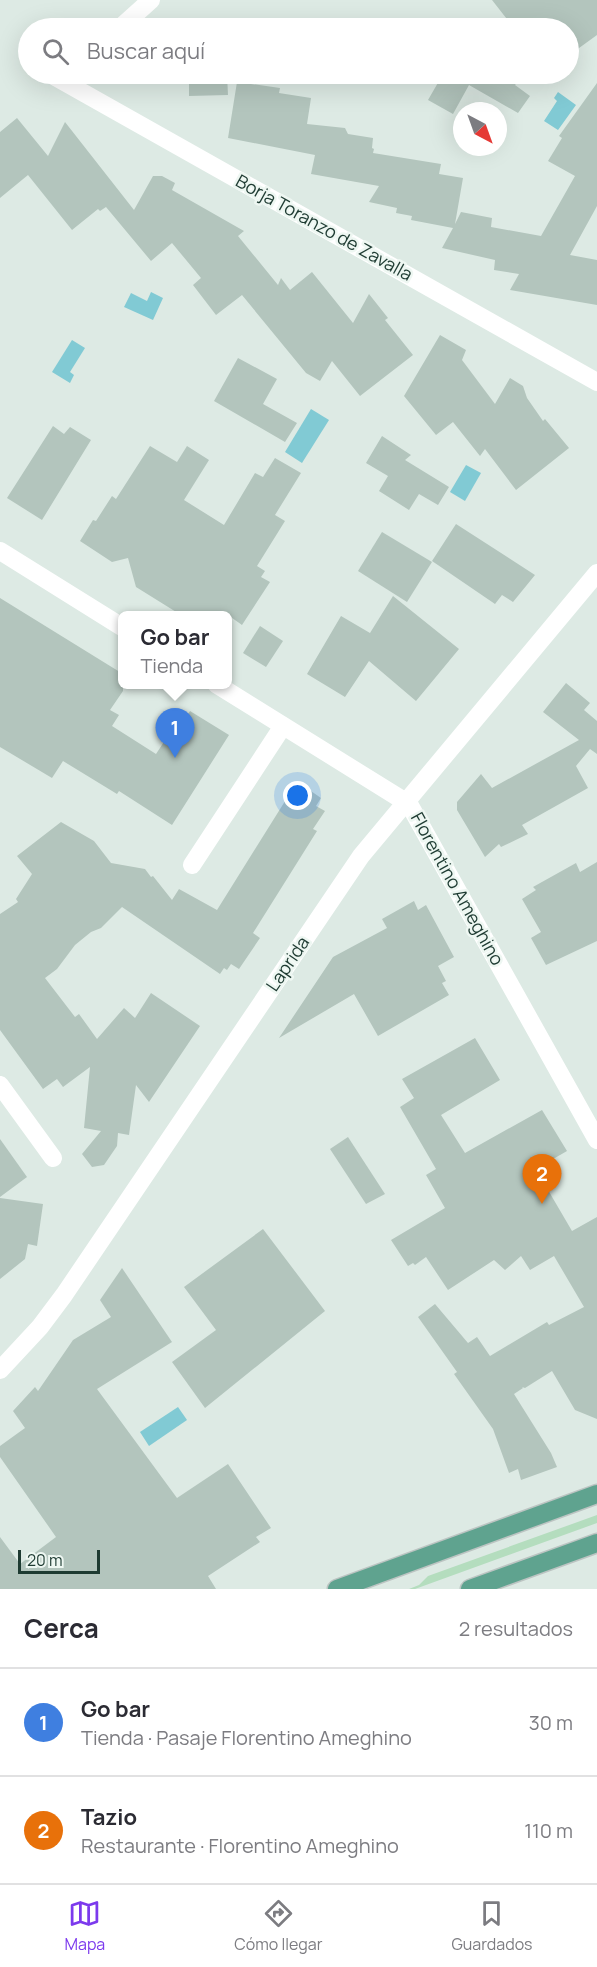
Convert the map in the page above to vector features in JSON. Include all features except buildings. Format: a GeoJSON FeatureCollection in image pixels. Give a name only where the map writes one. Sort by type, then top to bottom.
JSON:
{"type":"FeatureCollection","features":[{"type":"Feature","properties":{"kind":"main road"},"geometry":{"type":"LineString","coordinates":[[337,1589],[359,1585],[597,1494]]}},
{"type":"Feature","properties":{"kind":"main road"},"geometry":{"type":"LineString","coordinates":[[470,1589],[597,1543]]}},
{"type":"Feature","properties":{"kind":"street"},"geometry":{"type":"LineString","coordinates":[[131,18],[151,0]]}},
{"type":"Feature","properties":{"kind":"street","name":"Borja Toranzo de Zavalla"},"geometry":{"type":"LineString","coordinates":[[75,84],[597,382]]}},
{"type":"Feature","properties":{"kind":"street"},"geometry":{"type":"LineString","coordinates":[[0,551],[118,624]]}},
{"type":"Feature","properties":{"kind":"street","name":"Laprida"},"geometry":{"type":"LineString","coordinates":[[0,1370],[55,1307],[361,856],[597,573]]}},
{"type":"Feature","properties":{"kind":"street","name":"Florentino Ameghino"},"geometry":{"type":"LineString","coordinates":[[224,689],[409,804],[597,1140]]}},
{"type":"Feature","properties":{"kind":"street"},"geometry":{"type":"LineString","coordinates":[[192,865],[284,726]]}},
{"type":"Feature","properties":{"kind":"street"},"geometry":{"type":"LineString","coordinates":[[0,1085],[53,1158]]}},
{"type":"Feature","properties":{"kind":"green space"},"geometry":{"type":"Polygon","coordinates":[[[597,1515],[597,1523],[415,1589],[409,1589],[419,1585],[428,1576],[597,1515]]]}},
{"type":"Feature","properties":{"kind":"water"},"geometry":{"type":"Polygon","coordinates":[[[558,92],[576,105],[558,130],[544,121],[557,101],[554,98],[558,92]]]}},
{"type":"Feature","properties":{"kind":"water"},"geometry":{"type":"Polygon","coordinates":[[[151,292],[163,298],[153,320],[124,307],[131,293],[147,301],[151,292]]]}},
{"type":"Feature","properties":{"kind":"water"},"geometry":{"type":"Polygon","coordinates":[[[72,340],[85,348],[70,372],[74,375],[70,383],[52,372],[72,340]]]}},
{"type":"Feature","properties":{"kind":"water"},"geometry":{"type":"Polygon","coordinates":[[[311,409],[329,420],[302,463],[285,452],[311,409]]]}},
{"type":"Feature","properties":{"kind":"water"},"geometry":{"type":"Polygon","coordinates":[[[466,465],[481,473],[465,501],[450,492],[466,465]]]}},
{"type":"Feature","properties":{"kind":"water"},"geometry":{"type":"Polygon","coordinates":[[[178,1407],[187,1420],[149,1446],[140,1432],[178,1407]]]}},
{"type":"Feature","properties":{"kind":"place","name":"Go bar"},"geometry":{"type":"Point","coordinates":[175,758]}},
{"type":"Feature","properties":{"kind":"place","name":"Tazio"},"geometry":{"type":"Point","coordinates":[542,1204]}}]}
